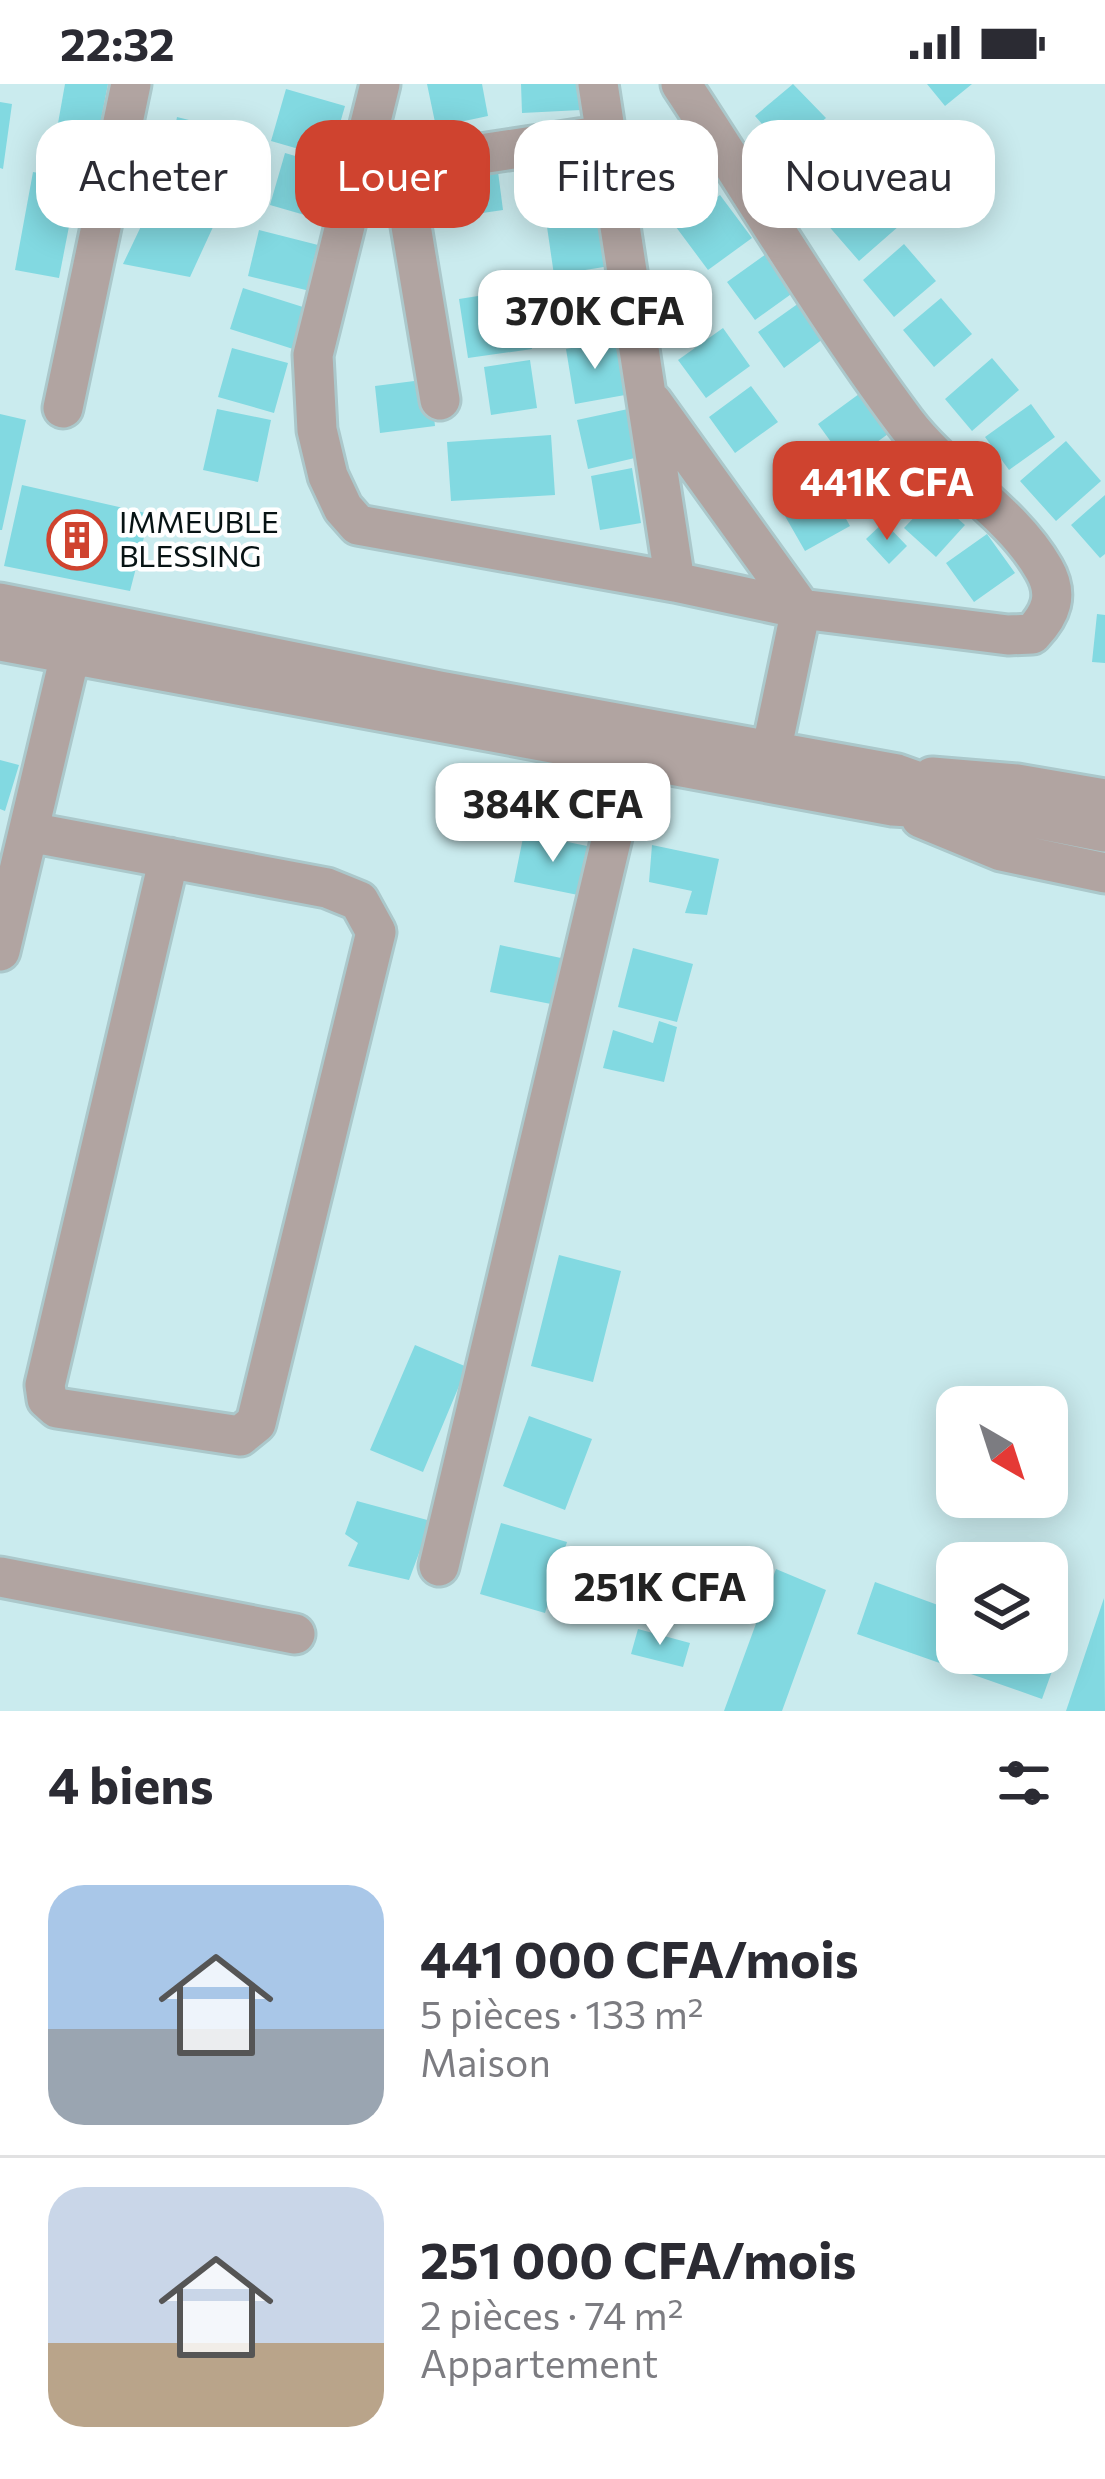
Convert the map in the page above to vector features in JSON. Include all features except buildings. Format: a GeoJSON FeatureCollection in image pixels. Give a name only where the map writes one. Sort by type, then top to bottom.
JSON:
{"type":"FeatureCollection","features":[{"type":"Feature","properties":{"kind":"street"},"geometry":{"type":"LineString","coordinates":[[63,408],[131,84]]}},
{"type":"Feature","properties":{"kind":"street"},"geometry":{"type":"LineString","coordinates":[[371,120],[380,84]]}},
{"type":"Feature","properties":{"kind":"street"},"geometry":{"type":"LineString","coordinates":[[598,84],[603,120]]}},
{"type":"Feature","properties":{"kind":"street"},"geometry":{"type":"LineString","coordinates":[[344,228],[313,355],[317,430],[328,476],[343,508],[358,525],[801,608],[1031,634],[1048,617],[1054,592],[1044,569],[1024,542],[908,427],[681,84]]}},
{"type":"Feature","properties":{"kind":"street"},"geometry":{"type":"LineString","coordinates":[[411,228],[440,400]]}},
{"type":"Feature","properties":{"kind":"street"},"geometry":{"type":"LineString","coordinates":[[619,228],[675,581]]}},
{"type":"Feature","properties":{"kind":"street"},"geometry":{"type":"LineString","coordinates":[[645,393],[801,608],[771,752]]}},
{"type":"Feature","properties":{"kind":"street"},"geometry":{"type":"LineString","coordinates":[[0,603],[75,637],[632,757],[895,790],[1105,832]]}},
{"type":"Feature","properties":{"kind":"street"},"geometry":{"type":"LineString","coordinates":[[0,952],[75,637]]}},
{"type":"Feature","properties":{"kind":"street"},"geometry":{"type":"LineString","coordinates":[[0,641],[75,637],[771,752],[895,790],[1001,851],[1105,873]]}},
{"type":"Feature","properties":{"kind":"street"},"geometry":{"type":"LineString","coordinates":[[439,1566],[632,757]]}},
{"type":"Feature","properties":{"kind":"street"},"geometry":{"type":"LineString","coordinates":[[895,790],[1017,784],[1105,799]]}},
{"type":"Feature","properties":{"kind":"street"},"geometry":{"type":"LineString","coordinates":[[29,832],[169,858],[327,888],[359,902],[376,932],[256,1423],[240,1436],[57,1408],[47,1400],[45,1384],[169,858]]}},
{"type":"Feature","properties":{"kind":"street"},"geometry":{"type":"LineString","coordinates":[[0,1577],[296,1634]]}},
{"type":"Feature","properties":{"kind":"place","name":"IMMEUBLE BLESSING"},"geometry":{"type":"Point","coordinates":[77,540]}}]}
